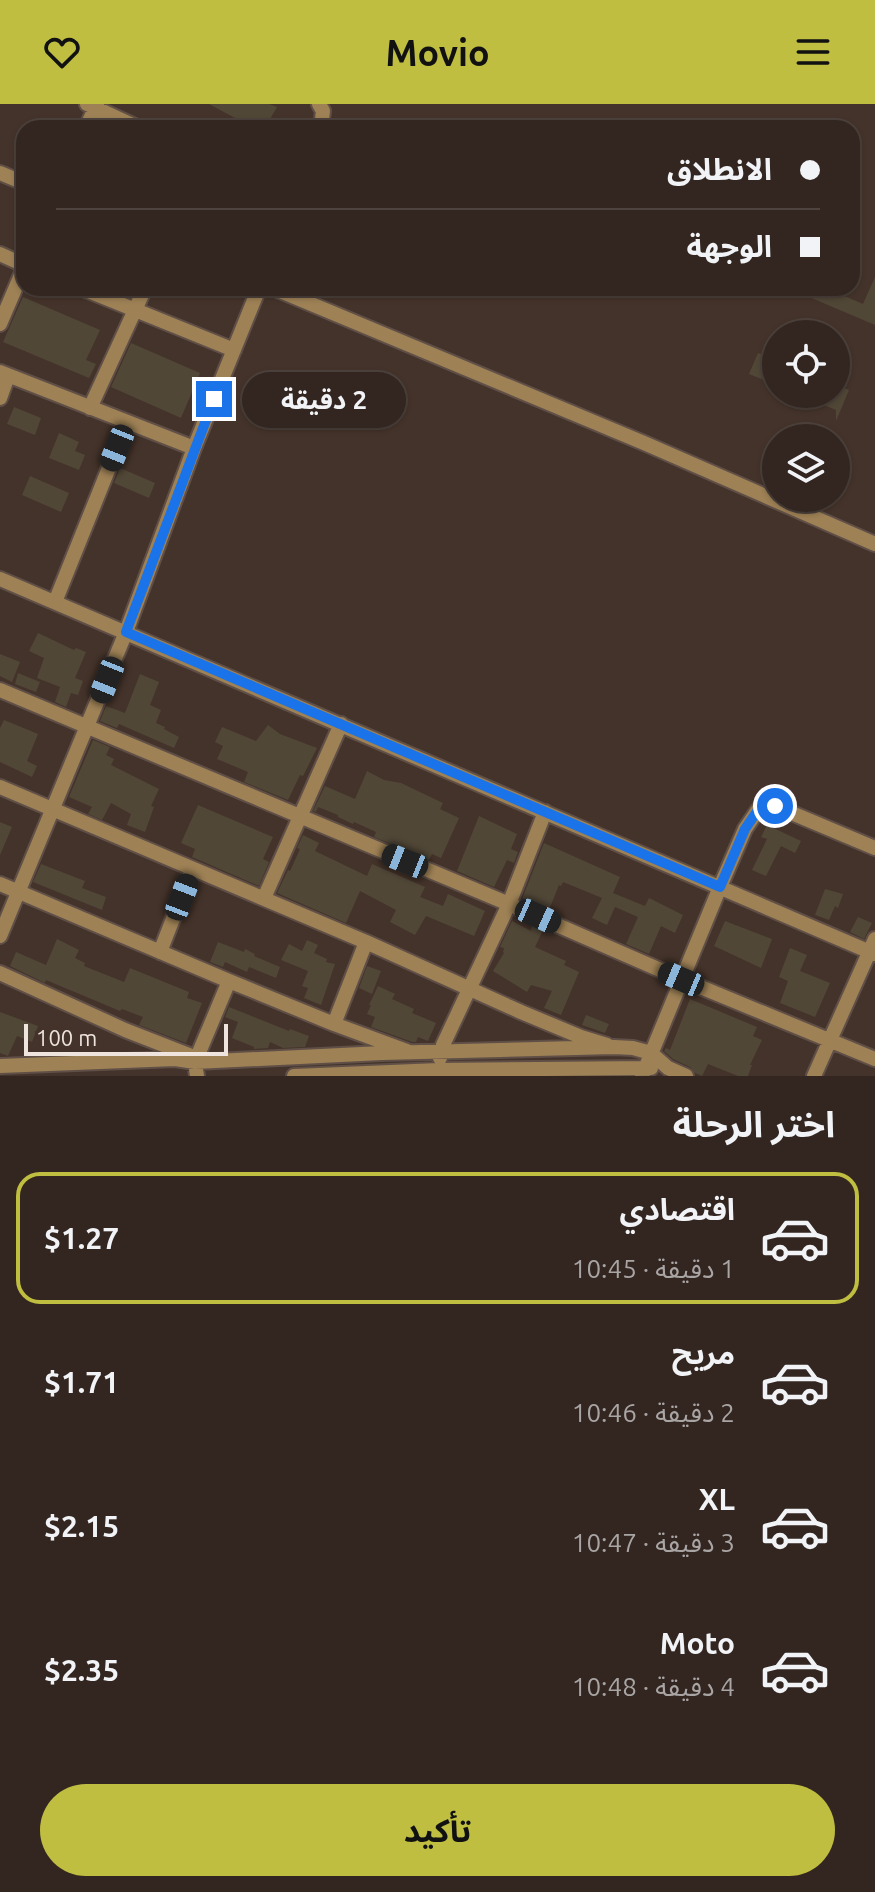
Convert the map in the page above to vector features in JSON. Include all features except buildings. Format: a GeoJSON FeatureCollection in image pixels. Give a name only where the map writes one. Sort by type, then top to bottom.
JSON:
{"type":"FeatureCollection","features":[{"type":"Feature","properties":{"kind":"street"},"geometry":{"type":"LineString","coordinates":[[93,105],[123,120]]}},
{"type":"Feature","properties":{"kind":"street"},"geometry":{"type":"LineString","coordinates":[[0,324],[16,285]]}},
{"type":"Feature","properties":{"kind":"street"},"geometry":{"type":"LineString","coordinates":[[100,296],[234,350]]}},
{"type":"Feature","properties":{"kind":"street"},"geometry":{"type":"LineString","coordinates":[[90,408],[141,296]]}},
{"type":"Feature","properties":{"kind":"street"},"geometry":{"type":"LineString","coordinates":[[0,936],[126,632],[194,448],[256,296]]}},
{"type":"Feature","properties":{"kind":"street"},"geometry":{"type":"LineString","coordinates":[[292,296],[644,443],[875,544]]}},
{"type":"Feature","properties":{"kind":"street"},"geometry":{"type":"LineString","coordinates":[[0,398],[4,374],[194,448]]}},
{"type":"Feature","properties":{"kind":"street"},"geometry":{"type":"LineString","coordinates":[[55,602],[127,423]]}},
{"type":"Feature","properties":{"kind":"street"},"geometry":{"type":"LineString","coordinates":[[0,579],[720,887],[873,948],[814,1076]]}},
{"type":"Feature","properties":{"kind":"street"},"geometry":{"type":"LineString","coordinates":[[0,690],[875,1059]]}},
{"type":"Feature","properties":{"kind":"street"},"geometry":{"type":"LineString","coordinates":[[264,898],[341,724]]}},
{"type":"Feature","properties":{"kind":"street"},"geometry":{"type":"LineString","coordinates":[[0,787],[366,942],[553,1026],[614,1047]]}},
{"type":"Feature","properties":{"kind":"street"},"geometry":{"type":"LineString","coordinates":[[644,1072],[745,829],[758,810],[775,806],[875,848]]}},
{"type":"Feature","properties":{"kind":"street"},"geometry":{"type":"LineString","coordinates":[[442,1073],[441,1053],[509,904],[545,812]]}},
{"type":"Feature","properties":{"kind":"street"},"geometry":{"type":"LineString","coordinates":[[160,952],[192,870]]}},
{"type":"Feature","properties":{"kind":"street"},"geometry":{"type":"LineString","coordinates":[[0,884],[229,981],[412,1053]]}},
{"type":"Feature","properties":{"kind":"street"},"geometry":{"type":"LineString","coordinates":[[334,1024],[366,942]]}},
{"type":"Feature","properties":{"kind":"street"},"geometry":{"type":"LineString","coordinates":[[0,973],[196,1065]]}},
{"type":"Feature","properties":{"kind":"street"},"geometry":{"type":"LineString","coordinates":[[196,1065],[229,981]]}},
{"type":"Feature","properties":{"kind":"street"},"geometry":{"type":"LineString","coordinates":[[0,1066],[175,1059],[196,1065],[412,1053],[614,1047],[651,1053],[668,1068],[686,1076]]}},
{"type":"Feature","properties":{"kind":"street"},"geometry":{"type":"LineString","coordinates":[[294,1076],[644,1072],[668,1068]]}},
{"type":"Feature","properties":{"kind":"route"},"geometry":{"type":"LineString","coordinates":[[214,399],[126,632],[720,887],[745,829],[758,810],[775,806]]}}]}
